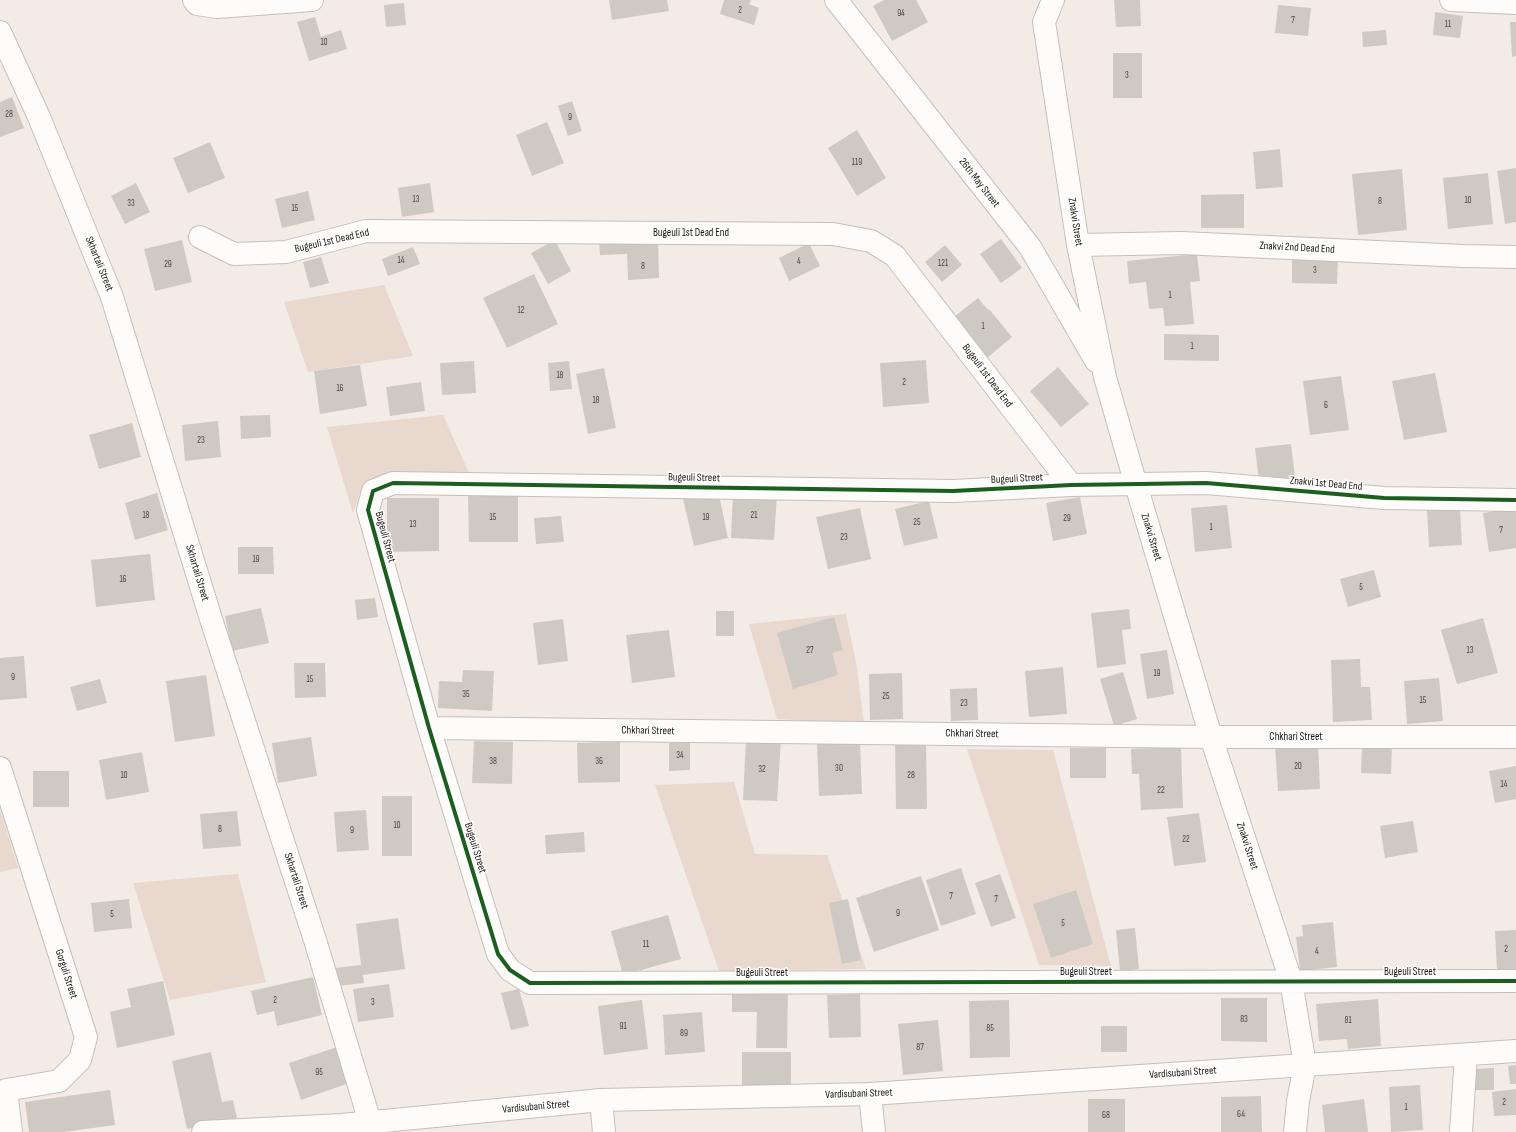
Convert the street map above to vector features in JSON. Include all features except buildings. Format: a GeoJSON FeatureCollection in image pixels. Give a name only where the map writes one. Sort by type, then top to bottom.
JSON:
{"type":"FeatureCollection","features":[{"type":"Feature","properties":{"kind":"street"},"geometry":{"type":"LineString","coordinates":[[194,0],[197,4],[217,7],[312,0]]}},
{"type":"Feature","properties":{"kind":"street","name":"26th May Street"},"geometry":{"type":"LineString","coordinates":[[836,0],[1030,247],[1106,377]]}},
{"type":"Feature","properties":{"kind":"street","name":"Znakvi Street"},"geometry":{"type":"LineString","coordinates":[[1052,0],[1044,22],[1078,244],[1106,377],[1211,737],[1290,981],[1305,1065]]}},
{"type":"Feature","properties":{"kind":"street"},"geometry":{"type":"LineString","coordinates":[[1451,0],[1516,3]]}},
{"type":"Feature","properties":{"kind":"street","name":"Skhartali Street"},"geometry":{"type":"LineString","coordinates":[[0,32],[39,117],[112,297],[211,619],[315,940],[370,1122]]}},
{"type":"Feature","properties":{"kind":"street","name":"Bugeuli 1st Dead End"},"geometry":{"type":"LineString","coordinates":[[200,238],[234,254],[286,252],[366,231],[833,234],[871,241],[895,256],[1071,485]]}},
{"type":"Feature","properties":{"kind":"street","name":"Znakvi 2nd Dead End"},"geometry":{"type":"LineString","coordinates":[[1078,244],[1181,243],[1516,257]]}},
{"type":"Feature","properties":{"kind":"street","name":"Bugeuli Street"},"geometry":{"type":"LineString","coordinates":[[1136,484],[1071,485],[954,491],[393,483],[373,492],[368,510],[429,728],[498,954],[510,970],[530,983],[1516,981]]}},
{"type":"Feature","properties":{"kind":"street","name":"Znakvi 1st Dead End"},"geometry":{"type":"LineString","coordinates":[[1136,484],[1206,483],[1384,498],[1516,500]]}},
{"type":"Feature","properties":{"kind":"street","name":"Chkhari Street"},"geometry":{"type":"LineString","coordinates":[[429,728],[1211,737],[1516,737]]}},
{"type":"Feature","properties":{"kind":"street","name":"Gorguli Street"},"geometry":{"type":"LineString","coordinates":[[0,768],[86,1037],[80,1060],[60,1081],[3,1090],[11,1132]]}},
{"type":"Feature","properties":{"kind":"street","name":"Vardisubani Street"},"geometry":{"type":"LineString","coordinates":[[203,1132],[342,1129],[370,1122],[601,1100],[870,1094],[1516,1051]]}},
{"type":"Feature","properties":{"kind":"street"},"geometry":{"type":"LineString","coordinates":[[1461,1132],[1466,1055]]}},
{"type":"Feature","properties":{"kind":"street"},"geometry":{"type":"LineString","coordinates":[[1295,1132],[1298,1101],[1305,1065]]}},
{"type":"Feature","properties":{"kind":"street"},"geometry":{"type":"LineString","coordinates":[[870,1094],[874,1132]]}},
{"type":"Feature","properties":{"kind":"street"},"geometry":{"type":"LineString","coordinates":[[601,1100],[604,1132]]}},
{"type":"Feature","properties":{"kind":"shaded area"},"geometry":{"type":"Polygon","coordinates":[[[384,285],[413,356],[308,372],[284,302],[384,285]]]}},
{"type":"Feature","properties":{"kind":"shaded area"},"geometry":{"type":"Polygon","coordinates":[[[443,415],[470,475],[383,474],[362,487],[353,513],[327,427],[443,415]]]}},
{"type":"Feature","properties":{"kind":"shaded area"},"geometry":{"type":"Polygon","coordinates":[[[846,614],[857,668],[864,724],[777,719],[749,624],[846,614]]]}},
{"type":"Feature","properties":{"kind":"shaded area"},"geometry":{"type":"Polygon","coordinates":[[[967,749],[1053,750],[1111,966],[1039,965],[967,749]]]}},
{"type":"Feature","properties":{"kind":"shaded area"},"geometry":{"type":"Polygon","coordinates":[[[734,782],[755,854],[827,855],[866,969],[719,971],[655,785],[734,782]]]}},
{"type":"Feature","properties":{"kind":"shaded area"},"geometry":{"type":"Polygon","coordinates":[[[0,809],[18,868],[0,872],[0,809]]]}},
{"type":"Feature","properties":{"kind":"shaded area"},"geometry":{"type":"Polygon","coordinates":[[[238,874],[266,982],[170,1000],[133,883],[238,874]]]}},
{"type":"Feature","properties":{"kind":"cycle path"},"geometry":{"type":"LineString","coordinates":[[1516,500],[1384,498],[1206,483],[1071,485],[953,491],[393,483],[373,491],[368,510],[429,728],[498,954],[510,970],[530,983],[1516,981]]}}]}
